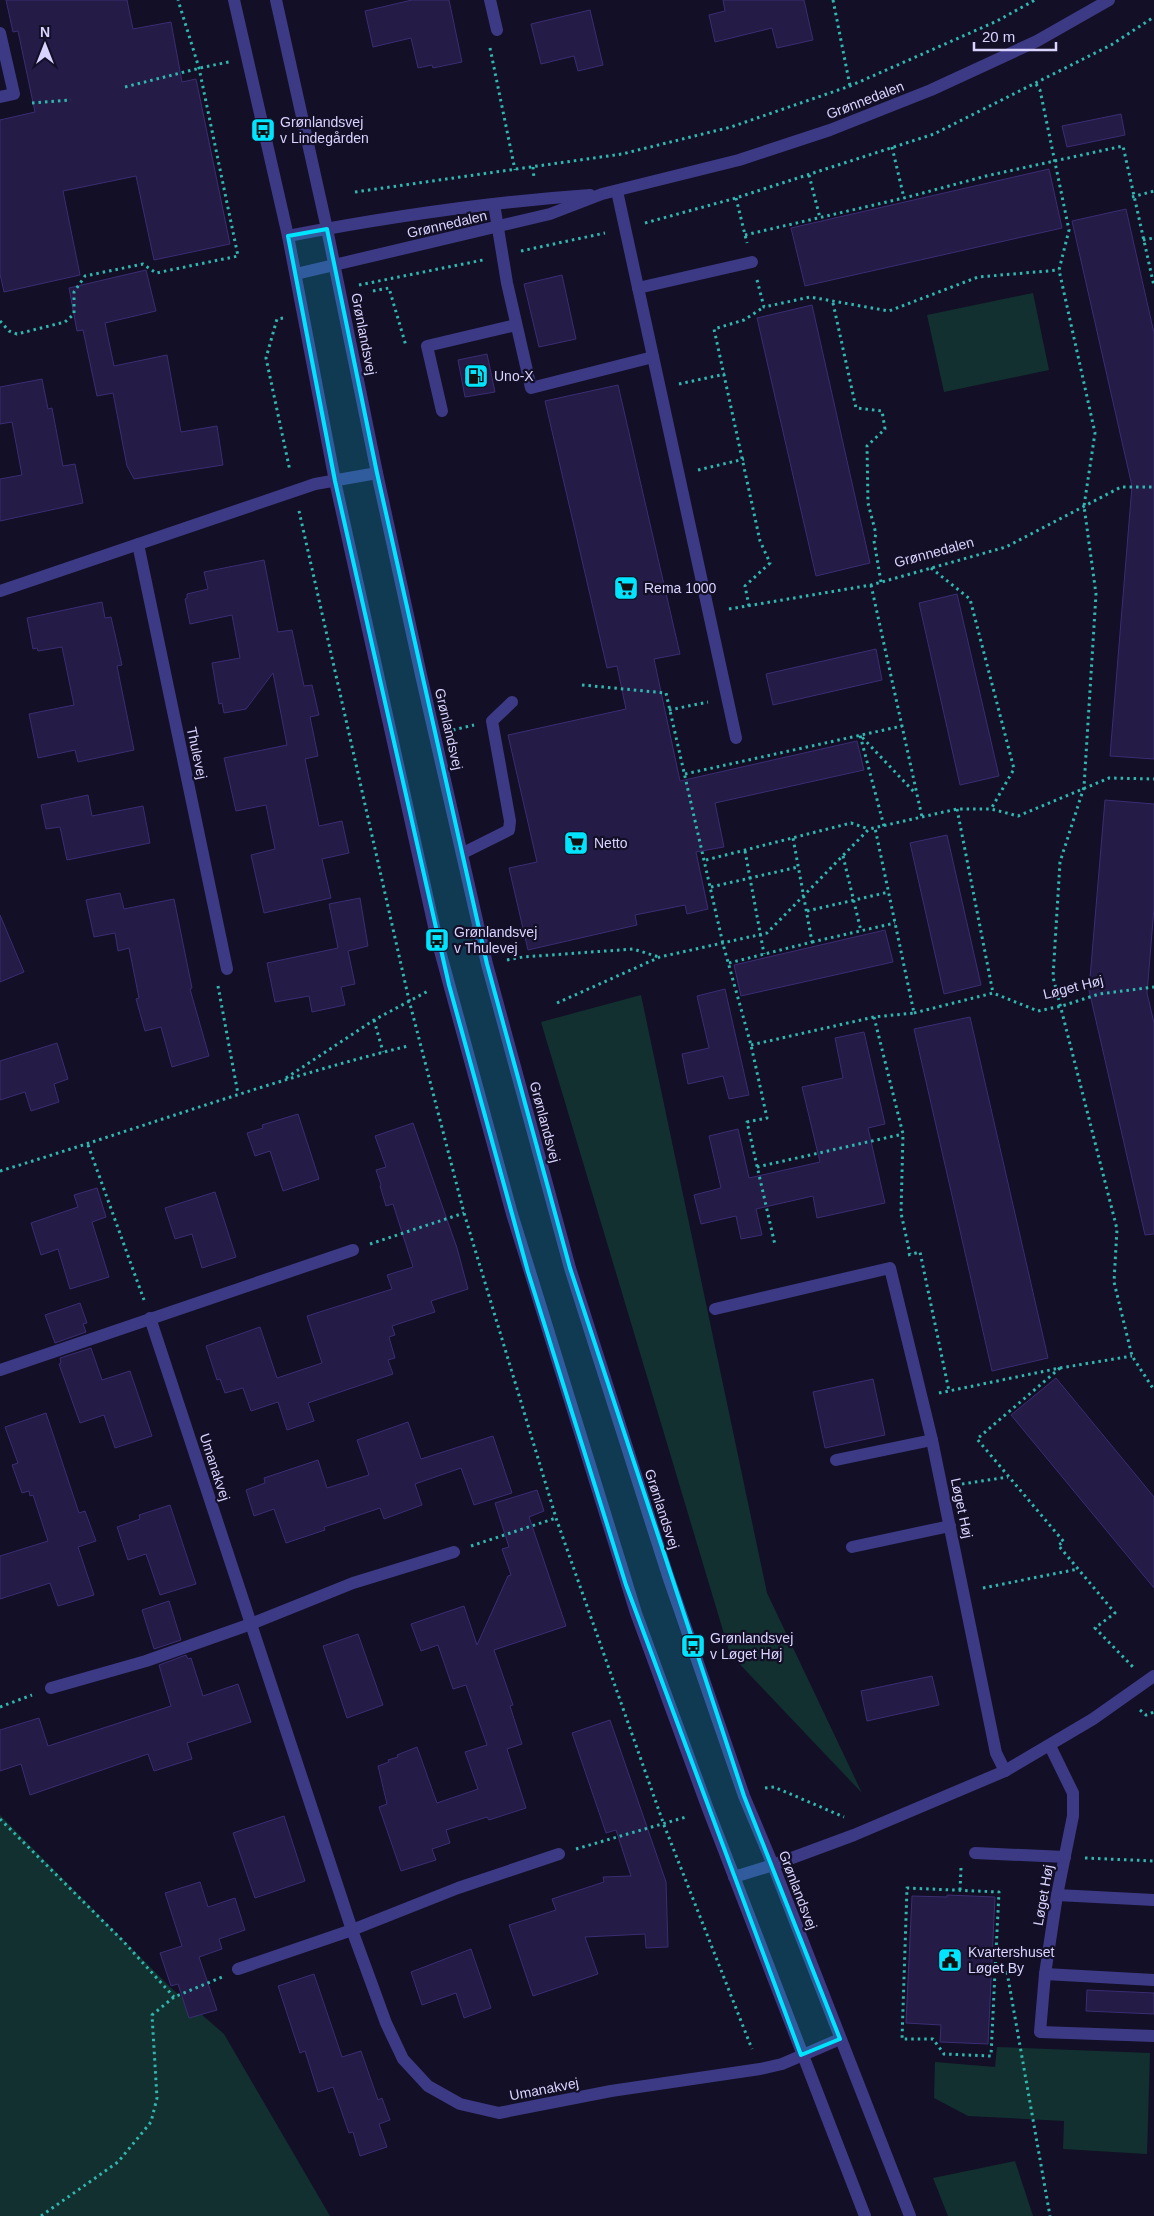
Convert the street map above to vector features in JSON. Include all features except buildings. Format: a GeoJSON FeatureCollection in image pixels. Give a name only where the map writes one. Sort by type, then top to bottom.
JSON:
{"type":"FeatureCollection","features":[{"type":"Feature","properties":{"kind":"street"},"geometry":{"type":"LineString","coordinates":[[234,0],[288,236],[336,481],[448,984],[528,1272],[626,1585],[734,1877],[865,2216]]}},
{"type":"Feature","properties":{"kind":"street","name":"Grønlandsvej"},"geometry":{"type":"LineString","coordinates":[[276,0],[335,265],[377,473],[487,964],[570,1268],[668,1576],[744,1796],[773,1865],[910,2216]]}},
{"type":"Feature","properties":{"kind":"street"},"geometry":{"type":"LineString","coordinates":[[490,0],[497,30]]}},
{"type":"Feature","properties":{"kind":"street","name":"Grønnedalen"},"geometry":{"type":"LineString","coordinates":[[288,236],[494,204],[602,194],[739,160],[830,130],[931,90],[1037,41],[1109,0]]}},
{"type":"Feature","properties":{"kind":"street"},"geometry":{"type":"LineString","coordinates":[[0,33],[14,94],[0,97]]}},
{"type":"Feature","properties":{"kind":"street"},"geometry":{"type":"LineString","coordinates":[[617,191],[736,738]]}},
{"type":"Feature","properties":{"kind":"street","name":"Grønnedalen"},"geometry":{"type":"LineString","coordinates":[[296,274],[497,228],[550,214],[602,194]]}},
{"type":"Feature","properties":{"kind":"street"},"geometry":{"type":"LineString","coordinates":[[494,204],[501,256],[531,388],[653,357]]}},
{"type":"Feature","properties":{"kind":"street"},"geometry":{"type":"LineString","coordinates":[[638,288],[752,262]]}},
{"type":"Feature","properties":{"kind":"street"},"geometry":{"type":"LineString","coordinates":[[442,411],[427,346],[516,326]]}},
{"type":"Feature","properties":{"kind":"street"},"geometry":{"type":"LineString","coordinates":[[0,591],[316,484],[377,473]]}},
{"type":"Feature","properties":{"kind":"street","name":"Thulevej"},"geometry":{"type":"LineString","coordinates":[[138,544],[227,969]]}},
{"type":"Feature","properties":{"kind":"street"},"geometry":{"type":"LineString","coordinates":[[462,853],[509,830],[510,821],[492,721],[512,702]]}},
{"type":"Feature","properties":{"kind":"street"},"geometry":{"type":"LineString","coordinates":[[0,1370],[353,1250]]}},
{"type":"Feature","properties":{"kind":"street"},"geometry":{"type":"LineString","coordinates":[[715,1310],[890,1268]]}},
{"type":"Feature","properties":{"kind":"street","name":"Løget Høj"},"geometry":{"type":"LineString","coordinates":[[890,1268],[932,1440],[965,1592],[996,1753],[1005,1771]]}},
{"type":"Feature","properties":{"kind":"street","name":"Umanakvej"},"geometry":{"type":"LineString","coordinates":[[150,1318],[352,1930],[386,2023],[403,2058],[428,2086],[460,2104],[499,2113],[611,2091],[760,2069],[782,2064],[840,2039]]}},
{"type":"Feature","properties":{"kind":"street"},"geometry":{"type":"LineString","coordinates":[[836,1460],[932,1440]]}},
{"type":"Feature","properties":{"kind":"street"},"geometry":{"type":"LineString","coordinates":[[852,1547],[950,1526]]}},
{"type":"Feature","properties":{"kind":"street"},"geometry":{"type":"LineString","coordinates":[[51,1688],[146,1661],[251,1624],[353,1584],[454,1552]]}},
{"type":"Feature","properties":{"kind":"street"},"geometry":{"type":"LineString","coordinates":[[734,1877],[773,1865],[854,1835],[1005,1771],[1093,1719],[1151,1679]]}},
{"type":"Feature","properties":{"kind":"street","name":"Løget Høj"},"geometry":{"type":"LineString","coordinates":[[1050,1746],[1073,1793],[1073,1816],[1057,1895],[1045,1974],[1040,2032],[1154,2036]]}},
{"type":"Feature","properties":{"kind":"street"},"geometry":{"type":"LineString","coordinates":[[975,1853],[1065,1857]]}},
{"type":"Feature","properties":{"kind":"street"},"geometry":{"type":"LineString","coordinates":[[238,1969],[352,1930],[458,1888],[559,1854]]}},
{"type":"Feature","properties":{"kind":"street"},"geometry":{"type":"LineString","coordinates":[[1057,1895],[1154,1900]]}},
{"type":"Feature","properties":{"kind":"street"},"geometry":{"type":"LineString","coordinates":[[1045,1974],[1154,1980]]}},
{"type":"Feature","properties":{"kind":"path"},"geometry":{"type":"LineString","coordinates":[[0,321],[9,331],[17,334],[66,322],[74,314],[74,292],[85,276],[143,264],[156,273],[238,256],[199,68],[178,0]]}},
{"type":"Feature","properties":{"kind":"path"},"geometry":{"type":"LineString","coordinates":[[833,0],[850,86]]}},
{"type":"Feature","properties":{"kind":"path"},"geometry":{"type":"LineString","coordinates":[[355,192],[622,154],[731,127],[850,86],[997,21],[1035,0]]}},
{"type":"Feature","properties":{"kind":"path"},"geometry":{"type":"LineString","coordinates":[[340,290],[625,228],[736,198],[934,134],[1036,84],[1111,44],[1154,17]]}},
{"type":"Feature","properties":{"kind":"path"},"geometry":{"type":"LineString","coordinates":[[497,30],[490,47],[515,170]]}},
{"type":"Feature","properties":{"kind":"path"},"geometry":{"type":"LineString","coordinates":[[125,87],[247,58]]}},
{"type":"Feature","properties":{"kind":"path"},"geometry":{"type":"LineString","coordinates":[[1036,84],[1040,90],[1069,230],[1059,270],[1095,433],[1084,506],[1096,594],[1084,787],[1060,862],[1053,977],[1062,1006],[1117,1229],[1114,1282],[1132,1356],[1154,1390]]}},
{"type":"Feature","properties":{"kind":"path"},"geometry":{"type":"LineString","coordinates":[[14,94],[34,104],[71,100]]}},
{"type":"Feature","properties":{"kind":"path"},"geometry":{"type":"LineString","coordinates":[[745,235],[1122,146],[1132,197],[1154,286]]}},
{"type":"Feature","properties":{"kind":"path"},"geometry":{"type":"LineString","coordinates":[[892,147],[904,198]]}},
{"type":"Feature","properties":{"kind":"path"},"geometry":{"type":"LineString","coordinates":[[809,174],[820,218]]}},
{"type":"Feature","properties":{"kind":"path"},"geometry":{"type":"LineString","coordinates":[[1132,197],[1154,191]]}},
{"type":"Feature","properties":{"kind":"path"},"geometry":{"type":"LineString","coordinates":[[736,198],[764,307]]}},
{"type":"Feature","properties":{"kind":"path"},"geometry":{"type":"LineString","coordinates":[[1143,240],[1154,238]]}},
{"type":"Feature","properties":{"kind":"path"},"geometry":{"type":"LineString","coordinates":[[749,606],[745,586],[770,563],[760,541],[744,459],[714,329],[744,320],[764,307],[810,298],[889,311],[978,277],[1059,270]]}},
{"type":"Feature","properties":{"kind":"path"},"geometry":{"type":"LineString","coordinates":[[373,292],[389,288],[406,346],[427,346]]}},
{"type":"Feature","properties":{"kind":"path"},"geometry":{"type":"LineString","coordinates":[[833,303],[856,408],[882,411],[885,429],[866,446],[868,503],[876,534],[874,541],[881,582]]}},
{"type":"Feature","properties":{"kind":"path"},"geometry":{"type":"LineString","coordinates":[[303,314],[277,320],[266,358],[409,1000],[464,1213],[556,1518],[664,1825],[760,2069]]}},
{"type":"Feature","properties":{"kind":"path"},"geometry":{"type":"LineString","coordinates":[[660,389],[725,374]]}},
{"type":"Feature","properties":{"kind":"path"},"geometry":{"type":"LineString","coordinates":[[678,475],[744,459]]}},
{"type":"Feature","properties":{"kind":"path","name":"Grønnedalen"},"geometry":{"type":"LineString","coordinates":[[709,613],[871,585],[1006,547],[1121,488],[1154,488]]}},
{"type":"Feature","properties":{"kind":"path"},"geometry":{"type":"LineString","coordinates":[[930,568],[970,599],[1014,769],[991,809]]}},
{"type":"Feature","properties":{"kind":"path"},"geometry":{"type":"LineString","coordinates":[[871,585],[922,817]]}},
{"type":"Feature","properties":{"kind":"path"},"geometry":{"type":"LineString","coordinates":[[582,685],[666,693],[706,860],[723,944],[751,1045],[767,1118],[747,1122],[775,1245]]}},
{"type":"Feature","properties":{"kind":"path"},"geometry":{"type":"LineString","coordinates":[[670,710],[728,699]]}},
{"type":"Feature","properties":{"kind":"path"},"geometry":{"type":"LineString","coordinates":[[436,734],[492,721]]}},
{"type":"Feature","properties":{"kind":"path"},"geometry":{"type":"LineString","coordinates":[[685,774],[902,726]]}},
{"type":"Feature","properties":{"kind":"path"},"geometry":{"type":"LineString","coordinates":[[860,735],[918,795]]}},
{"type":"Feature","properties":{"kind":"path"},"geometry":{"type":"LineString","coordinates":[[860,735],[884,826]]}},
{"type":"Feature","properties":{"kind":"path"},"geometry":{"type":"LineString","coordinates":[[706,860],[851,823],[869,829],[957,809],[991,809],[1018,816],[1108,778],[1154,779]]}},
{"type":"Feature","properties":{"kind":"path"},"geometry":{"type":"LineString","coordinates":[[751,1045],[874,1017],[914,1013],[993,993],[957,809]]}},
{"type":"Feature","properties":{"kind":"path"},"geometry":{"type":"LineString","coordinates":[[875,828],[914,1013]]}},
{"type":"Feature","properties":{"kind":"path"},"geometry":{"type":"LineString","coordinates":[[557,1003],[660,958],[767,933],[869,829]]}},
{"type":"Feature","properties":{"kind":"path"},"geometry":{"type":"LineString","coordinates":[[793,838],[812,942]]}},
{"type":"Feature","properties":{"kind":"path"},"geometry":{"type":"LineString","coordinates":[[745,850],[762,934],[764,954]]}},
{"type":"Feature","properties":{"kind":"path"},"geometry":{"type":"LineString","coordinates":[[843,856],[861,931]]}},
{"type":"Feature","properties":{"kind":"path"},"geometry":{"type":"LineString","coordinates":[[711,887],[798,867]]}},
{"type":"Feature","properties":{"kind":"path"},"geometry":{"type":"LineString","coordinates":[[807,911],[889,892]]}},
{"type":"Feature","properties":{"kind":"path"},"geometry":{"type":"LineString","coordinates":[[729,963],[895,923]]}},
{"type":"Feature","properties":{"kind":"path"},"geometry":{"type":"LineString","coordinates":[[487,964],[523,956],[633,949],[660,958]]}},
{"type":"Feature","properties":{"kind":"path"},"geometry":{"type":"LineString","coordinates":[[227,969],[217,984],[238,1094]]}},
{"type":"Feature","properties":{"kind":"path"},"geometry":{"type":"LineString","coordinates":[[284,1080],[374,1020],[427,990],[448,984]]}},
{"type":"Feature","properties":{"kind":"path","name":"Løget Høj"},"geometry":{"type":"LineString","coordinates":[[993,993],[1038,1011],[1062,1006],[1099,994],[1154,987]]}},
{"type":"Feature","properties":{"kind":"path"},"geometry":{"type":"LineString","coordinates":[[874,1017],[903,1134],[901,1213],[910,1254]]}},
{"type":"Feature","properties":{"kind":"path"},"geometry":{"type":"LineString","coordinates":[[374,1020],[383,1052]]}},
{"type":"Feature","properties":{"kind":"path"},"geometry":{"type":"LineString","coordinates":[[0,1171],[88,1145],[238,1094],[408,1046]]}},
{"type":"Feature","properties":{"kind":"path"},"geometry":{"type":"LineString","coordinates":[[757,1167],[903,1134]]}},
{"type":"Feature","properties":{"kind":"path"},"geometry":{"type":"LineString","coordinates":[[88,1145],[150,1318]]}},
{"type":"Feature","properties":{"kind":"path"},"geometry":{"type":"LineString","coordinates":[[353,1250],[464,1213]]}},
{"type":"Feature","properties":{"kind":"path"},"geometry":{"type":"LineString","coordinates":[[890,1268],[910,1254],[920,1252],[949,1391]]}},
{"type":"Feature","properties":{"kind":"path"},"geometry":{"type":"LineString","coordinates":[[922,1397],[1060,1368],[1132,1356]]}},
{"type":"Feature","properties":{"kind":"path"},"geometry":{"type":"LineString","coordinates":[[1060,1368],[977,1439],[1064,1542],[1058,1545],[1115,1613],[1094,1628],[1151,1679]]}},
{"type":"Feature","properties":{"kind":"path"},"geometry":{"type":"LineString","coordinates":[[942,1488],[1008,1476]]}},
{"type":"Feature","properties":{"kind":"path"},"geometry":{"type":"LineString","coordinates":[[454,1552],[556,1518]]}},
{"type":"Feature","properties":{"kind":"path"},"geometry":{"type":"LineString","coordinates":[[965,1592],[1078,1569]]}},
{"type":"Feature","properties":{"kind":"path"},"geometry":{"type":"LineString","coordinates":[[0,1707],[51,1688]]}},
{"type":"Feature","properties":{"kind":"path"},"geometry":{"type":"LineString","coordinates":[[765,1788],[774,1787],[844,1817],[854,1835]]}},
{"type":"Feature","properties":{"kind":"path"},"geometry":{"type":"LineString","coordinates":[[559,1854],[664,1825],[686,1817]]}},
{"type":"Feature","properties":{"kind":"path"},"geometry":{"type":"LineString","coordinates":[[0,1819],[123,1941],[174,1997]]}},
{"type":"Feature","properties":{"kind":"path"},"geometry":{"type":"LineString","coordinates":[[1065,1857],[1154,1861]]}},
{"type":"Feature","properties":{"kind":"path"},"geometry":{"type":"LineString","coordinates":[[907,1888],[999,1892],[995,1972],[991,2056],[944,2054],[933,2039],[902,2039],[907,1888]]}},
{"type":"Feature","properties":{"kind":"path"},"geometry":{"type":"LineString","coordinates":[[41,2216],[118,2162],[151,2122],[157,2098],[152,2015],[174,1997],[238,1969]]}},
{"type":"Feature","properties":{"kind":"path"},"geometry":{"type":"LineString","coordinates":[[995,1972],[1045,1974]]}},
{"type":"Feature","properties":{"kind":"path"},"geometry":{"type":"LineString","coordinates":[[1007,1972],[1050,2216]]}},
{"type":"Feature","properties":{"kind":"highlighted area"},"geometry":{"type":"Polygon","coordinates":[[[327,229],[377,473],[487,964],[570,1268],[744,1796],[840,2039],[801,2055],[626,1585],[528,1272],[449,985],[335,481],[288,236],[327,229]]]}},
{"type":"Feature","properties":{"kind":"green space"},"geometry":{"type":"Polygon","coordinates":[[[1033,293],[1049,370],[944,392],[927,315],[1033,293]]]}},
{"type":"Feature","properties":{"kind":"green space"},"geometry":{"type":"Polygon","coordinates":[[[641,995],[767,1593],[862,1793],[730,1654],[541,1022],[641,995]]]}},
{"type":"Feature","properties":{"kind":"green space"},"geometry":{"type":"Polygon","coordinates":[[[0,1815],[170,1987],[224,2034],[330,2216],[0,2216],[0,1815]]]}},
{"type":"Feature","properties":{"kind":"green space"},"geometry":{"type":"Polygon","coordinates":[[[997,2047],[1150,2053],[1147,2154],[1063,2149],[1064,2121],[968,2116],[934,2098],[935,2062],[995,2067],[997,2047]]]}},
{"type":"Feature","properties":{"kind":"green space"},"geometry":{"type":"Polygon","coordinates":[[[1015,2161],[1033,2216],[948,2216],[933,2178],[1015,2161]]]}},
{"type":"Feature","properties":{"kind":"place","name":"Grønlandsvej v Lindegården"},"geometry":{"type":"Point","coordinates":[263,130]}},
{"type":"Feature","properties":{"kind":"place","name":"Uno-X"},"geometry":{"type":"Point","coordinates":[476,376]}},
{"type":"Feature","properties":{"kind":"place","name":"Rema 1000"},"geometry":{"type":"Point","coordinates":[626,588]}},
{"type":"Feature","properties":{"kind":"place","name":"Netto"},"geometry":{"type":"Point","coordinates":[576,843]}},
{"type":"Feature","properties":{"kind":"place","name":"Grønlandsvej v Thulevej"},"geometry":{"type":"Point","coordinates":[437,940]}},
{"type":"Feature","properties":{"kind":"place","name":"Grønlandsvej v Løget Høj"},"geometry":{"type":"Point","coordinates":[693,1646]}},
{"type":"Feature","properties":{"kind":"place","name":"Kvartershuset Løget By"},"geometry":{"type":"Point","coordinates":[950,1960]}}]}
